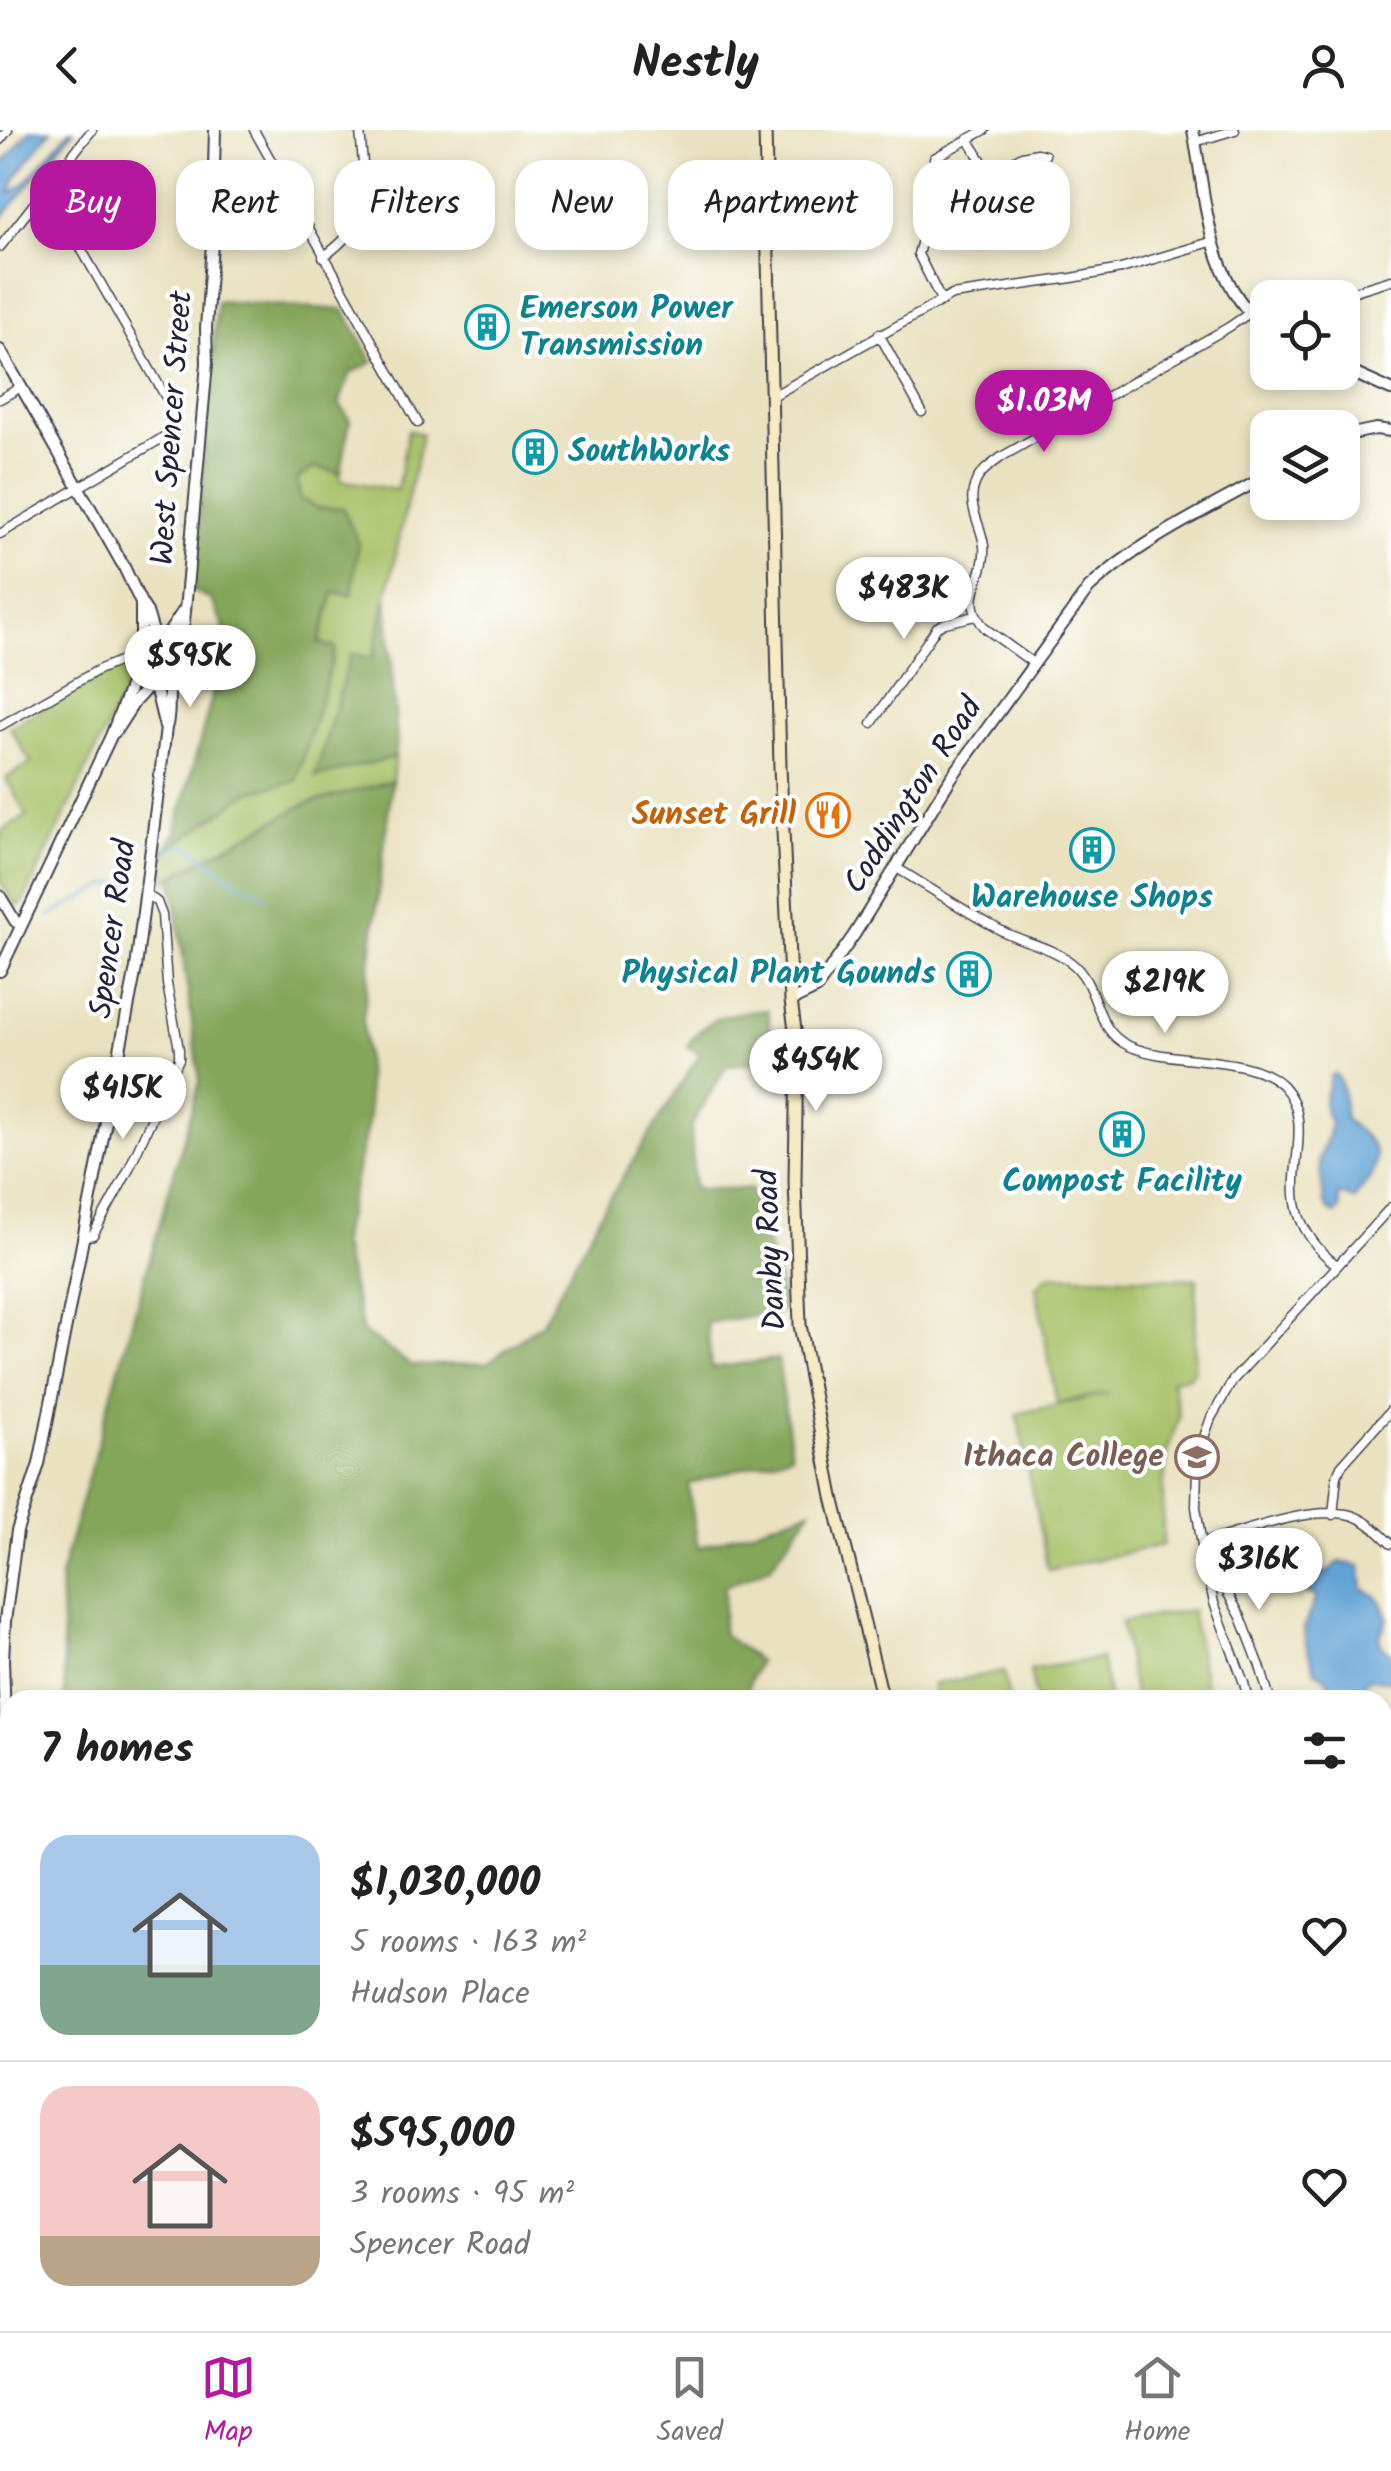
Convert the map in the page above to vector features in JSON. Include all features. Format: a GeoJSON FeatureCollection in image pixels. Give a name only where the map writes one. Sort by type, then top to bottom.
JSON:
{"type":"FeatureCollection","features":[{"type":"Feature","properties":{"kind":"main road","name":"Danby Road"},"geometry":{"type":"LineString","coordinates":[[765,130],[780,767],[796,1044],[800,1325],[834,1497],[881,1690]]}},
{"type":"Feature","properties":{"kind":"street"},"geometry":{"type":"LineString","coordinates":[[0,140],[8,130]]}},
{"type":"Feature","properties":{"kind":"street"},"geometry":{"type":"LineString","coordinates":[[70,160],[92,130]]}},
{"type":"Feature","properties":{"kind":"street","name":"West Spencer Street"},"geometry":{"type":"LineString","coordinates":[[170,682],[176,672],[184,622],[208,363],[206,328],[216,130]]}},
{"type":"Feature","properties":{"kind":"street"},"geometry":{"type":"LineString","coordinates":[[254,130],[418,423]]}},
{"type":"Feature","properties":{"kind":"street"},"geometry":{"type":"LineString","coordinates":[[323,257],[346,240],[358,222],[364,188],[360,130]]}},
{"type":"Feature","properties":{"kind":"street"},"geometry":{"type":"LineString","coordinates":[[934,158],[985,130]]}},
{"type":"Feature","properties":{"kind":"street"},"geometry":{"type":"LineString","coordinates":[[1033,663],[986,629],[976,616],[972,596],[984,554],[972,492],[982,472],[1003,456],[1248,314],[1228,285],[1214,242],[1194,136],[1235,130]]}},
{"type":"Feature","properties":{"kind":"street"},"geometry":{"type":"LineString","coordinates":[[968,139],[981,160]]}},
{"type":"Feature","properties":{"kind":"street"},"geometry":{"type":"LineString","coordinates":[[1015,160],[1038,152],[1045,155]]}},
{"type":"Feature","properties":{"kind":"street"},"geometry":{"type":"LineString","coordinates":[[0,247],[30,211]]}},
{"type":"Feature","properties":{"kind":"street"},"geometry":{"type":"LineString","coordinates":[[771,396],[879,334],[961,293],[1072,278],[1214,242]]}},
{"type":"Feature","properties":{"kind":"street"},"geometry":{"type":"LineString","coordinates":[[0,534],[160,440],[174,422],[172,408],[81,250]]}},
{"type":"Feature","properties":{"kind":"street"},"geometry":{"type":"LineString","coordinates":[[919,250],[942,300]]}},
{"type":"Feature","properties":{"kind":"street"},"geometry":{"type":"LineString","coordinates":[[1360,289],[1391,280]]}},
{"type":"Feature","properties":{"kind":"street"},"geometry":{"type":"LineString","coordinates":[[879,334],[922,412]]}},
{"type":"Feature","properties":{"kind":"street"},"geometry":{"type":"LineString","coordinates":[[0,350],[124,566],[159,643],[176,654]]}},
{"type":"Feature","properties":{"kind":"street"},"geometry":{"type":"LineString","coordinates":[[1360,376],[1391,390]]}},
{"type":"Feature","properties":{"kind":"street"},"geometry":{"type":"LineString","coordinates":[[0,399],[21,387]]}},
{"type":"Feature","properties":{"kind":"street"},"geometry":{"type":"LineString","coordinates":[[1360,432],[1391,431]]}},
{"type":"Feature","properties":{"kind":"street","name":"Coddington Road"},"geometry":{"type":"LineString","coordinates":[[791,1000],[816,989],[951,778],[1079,599],[1101,577],[1147,545],[1250,485]]}},
{"type":"Feature","properties":{"kind":"street"},"geometry":{"type":"LineString","coordinates":[[0,971],[112,736],[133,679],[130,659],[141,645],[140,603]]}},
{"type":"Feature","properties":{"kind":"street","name":"West Spencer Street"},"geometry":{"type":"LineString","coordinates":[[159,643],[184,610]]}},
{"type":"Feature","properties":{"kind":"street"},"geometry":{"type":"LineString","coordinates":[[872,723],[937,628],[976,616]]}},
{"type":"Feature","properties":{"kind":"street"},"geometry":{"type":"LineString","coordinates":[[141,645],[159,643]]}},
{"type":"Feature","properties":{"kind":"street"},"geometry":{"type":"LineString","coordinates":[[0,726],[111,664],[130,659]]}},
{"type":"Feature","properties":{"kind":"street"},"geometry":{"type":"LineString","coordinates":[[133,679],[151,690]]}},
{"type":"Feature","properties":{"kind":"street"},"geometry":{"type":"LineString","coordinates":[[112,736],[135,701],[170,682]]}},
{"type":"Feature","properties":{"kind":"street","name":"Spencer Road"},"geometry":{"type":"LineString","coordinates":[[4,1690],[5,1621],[15,1546],[39,1464],[133,986],[170,715],[170,682]]}},
{"type":"Feature","properties":{"kind":"street","name":"Spencer Road"},"geometry":{"type":"LineString","coordinates":[[151,690],[166,728]]}},
{"type":"Feature","properties":{"kind":"street"},"geometry":{"type":"LineString","coordinates":[[895,867],[1003,932],[1063,957],[1084,977],[1104,1026],[1120,1042],[1149,1053],[1251,1068],[1281,1084],[1298,1116],[1298,1211],[1318,1247],[1337,1266]]}},
{"type":"Feature","properties":{"kind":"street"},"geometry":{"type":"LineString","coordinates":[[82,1237],[92,1235],[100,1224],[179,1059],[167,984],[162,915],[156,902],[146,894]]}},
{"type":"Feature","properties":{"kind":"street"},"geometry":{"type":"LineString","coordinates":[[0,896],[21,925]]}},
{"type":"Feature","properties":{"kind":"street"},"geometry":{"type":"LineString","coordinates":[[1246,1690],[1214,1602],[1202,1543],[1196,1506],[1200,1448],[1212,1418],[1247,1362],[1391,1206]]}},
{"type":"Feature","properties":{"kind":"street"},"geometry":{"type":"LineString","coordinates":[[1333,1515],[1341,1466],[1391,1410]]}},
{"type":"Feature","properties":{"kind":"street"},"geometry":{"type":"LineString","coordinates":[[1202,1543],[1299,1517],[1346,1514],[1378,1530],[1391,1544]]}},
{"type":"Feature","properties":{"kind":"street"},"geometry":{"type":"LineString","coordinates":[[1202,1543],[1241,1617],[1267,1690]]}},
{"type":"Feature","properties":{"kind":"green space"},"geometry":{"type":"Polygon","coordinates":[[[217,301],[344,310],[373,362],[351,373],[339,403],[350,420],[341,473],[315,467],[297,479],[300,499],[317,508],[343,508],[358,543],[352,595],[334,592],[319,643],[336,648],[296,781],[249,792],[161,855],[174,837],[212,697],[224,627],[211,600],[192,590],[217,301]]]}},
{"type":"Feature","properties":{"kind":"green space"},"geometry":{"type":"Polygon","coordinates":[[[408,430],[422,434],[373,659],[351,654],[316,776],[395,757],[392,781],[306,804],[154,886],[161,855],[249,792],[335,648],[319,644],[334,592],[351,595],[317,509],[300,499],[297,479],[315,467],[341,473],[340,480],[397,490],[408,430]]]}},
{"type":"Feature","properties":{"kind":"green space"},"geometry":{"type":"Polygon","coordinates":[[[387,595],[395,757],[315,777],[351,654],[373,658],[387,595]]]}},
{"type":"Feature","properties":{"kind":"green space"},"geometry":{"type":"Polygon","coordinates":[[[125,665],[126,687],[24,901],[15,905],[0,882],[0,832],[27,816],[6,778],[31,763],[10,727],[125,665]]]}},
{"type":"Feature","properties":{"kind":"green space"},"geometry":{"type":"Polygon","coordinates":[[[392,781],[363,1020],[369,1118],[341,1242],[363,1332],[412,1366],[487,1363],[542,1323],[605,1206],[700,1054],[687,1046],[704,1027],[722,1017],[768,1010],[773,1061],[727,1065],[691,1126],[694,1189],[751,1189],[787,1310],[707,1323],[711,1368],[778,1359],[791,1454],[688,1484],[698,1548],[811,1510],[770,1567],[725,1586],[722,1633],[758,1661],[747,1690],[65,1690],[60,1577],[200,1081],[172,877],[306,804],[392,781]]]}},
{"type":"Feature","properties":{"kind":"green space"},"geometry":{"type":"Polygon","coordinates":[[[1048,1275],[1197,1279],[1194,1369],[1190,1376],[1170,1381],[1179,1417],[1168,1450],[1163,1489],[1163,1545],[1048,1570],[1017,1414],[1110,1393],[1057,1403],[1036,1288],[1048,1275]]]}},
{"type":"Feature","properties":{"kind":"green space"},"geometry":{"type":"Polygon","coordinates":[[[1191,1610],[1206,1690],[1133,1690],[1121,1622],[1191,1610]]]}},
{"type":"Feature","properties":{"kind":"green space"},"geometry":{"type":"Polygon","coordinates":[[[1101,1658],[1107,1690],[1034,1690],[1030,1670],[1101,1658]]]}},
{"type":"Feature","properties":{"kind":"green space"},"geometry":{"type":"Polygon","coordinates":[[[1004,1672],[1007,1690],[934,1690],[933,1684],[1004,1672]]]}},
{"type":"Feature","properties":{"kind":"water"},"geometry":{"type":"Polygon","coordinates":[[[30,130],[51,130],[16,177],[10,193],[30,177],[30,184],[0,220],[0,167],[30,130]]]}},
{"type":"Feature","properties":{"kind":"water"},"geometry":{"type":"Polygon","coordinates":[[[70,130],[74,130],[49,160],[44,160],[70,130]]]}},
{"type":"Feature","properties":{"kind":"water"},"geometry":{"type":"Polygon","coordinates":[[[1335,1074],[1343,1090],[1345,1119],[1369,1141],[1376,1156],[1370,1177],[1353,1200],[1338,1195],[1340,1209],[1335,1214],[1324,1203],[1319,1159],[1330,1121],[1324,1100],[1331,1075],[1335,1074]]]}},
{"type":"Feature","properties":{"kind":"water"},"geometry":{"type":"Polygon","coordinates":[[[1339,1562],[1361,1566],[1363,1589],[1380,1600],[1388,1618],[1379,1638],[1391,1653],[1391,1682],[1371,1678],[1365,1681],[1363,1690],[1329,1690],[1329,1681],[1315,1671],[1304,1628],[1316,1596],[1294,1588],[1291,1580],[1303,1569],[1325,1574],[1339,1562]]]}},
{"type":"Feature","properties":{"kind":"waterway"},"geometry":{"type":"LineString","coordinates":[[158,865],[171,849],[182,845],[244,886],[267,896]]}},
{"type":"Feature","properties":{"kind":"waterway"},"geometry":{"type":"LineString","coordinates":[[49,916],[107,885],[136,881]]}},
{"type":"Feature","properties":{"kind":"place","name":"Emerson Power Transmission"},"geometry":{"type":"Point","coordinates":[487,327]}},
{"type":"Feature","properties":{"kind":"place","name":"SouthWorks"},"geometry":{"type":"Point","coordinates":[535,452]}},
{"type":"Feature","properties":{"kind":"place","name":"Sunset Grill"},"geometry":{"type":"Point","coordinates":[828,815]}},
{"type":"Feature","properties":{"kind":"place","name":"Warehouse Shops"},"geometry":{"type":"Point","coordinates":[1092,850]}},
{"type":"Feature","properties":{"kind":"place","name":"Physical Plant Gounds"},"geometry":{"type":"Point","coordinates":[969,974]}},
{"type":"Feature","properties":{"kind":"place","name":"Compost Facility"},"geometry":{"type":"Point","coordinates":[1122,1134]}},
{"type":"Feature","properties":{"kind":"place","name":"Ithaca College"},"geometry":{"type":"Point","coordinates":[1197,1457]}}]}
